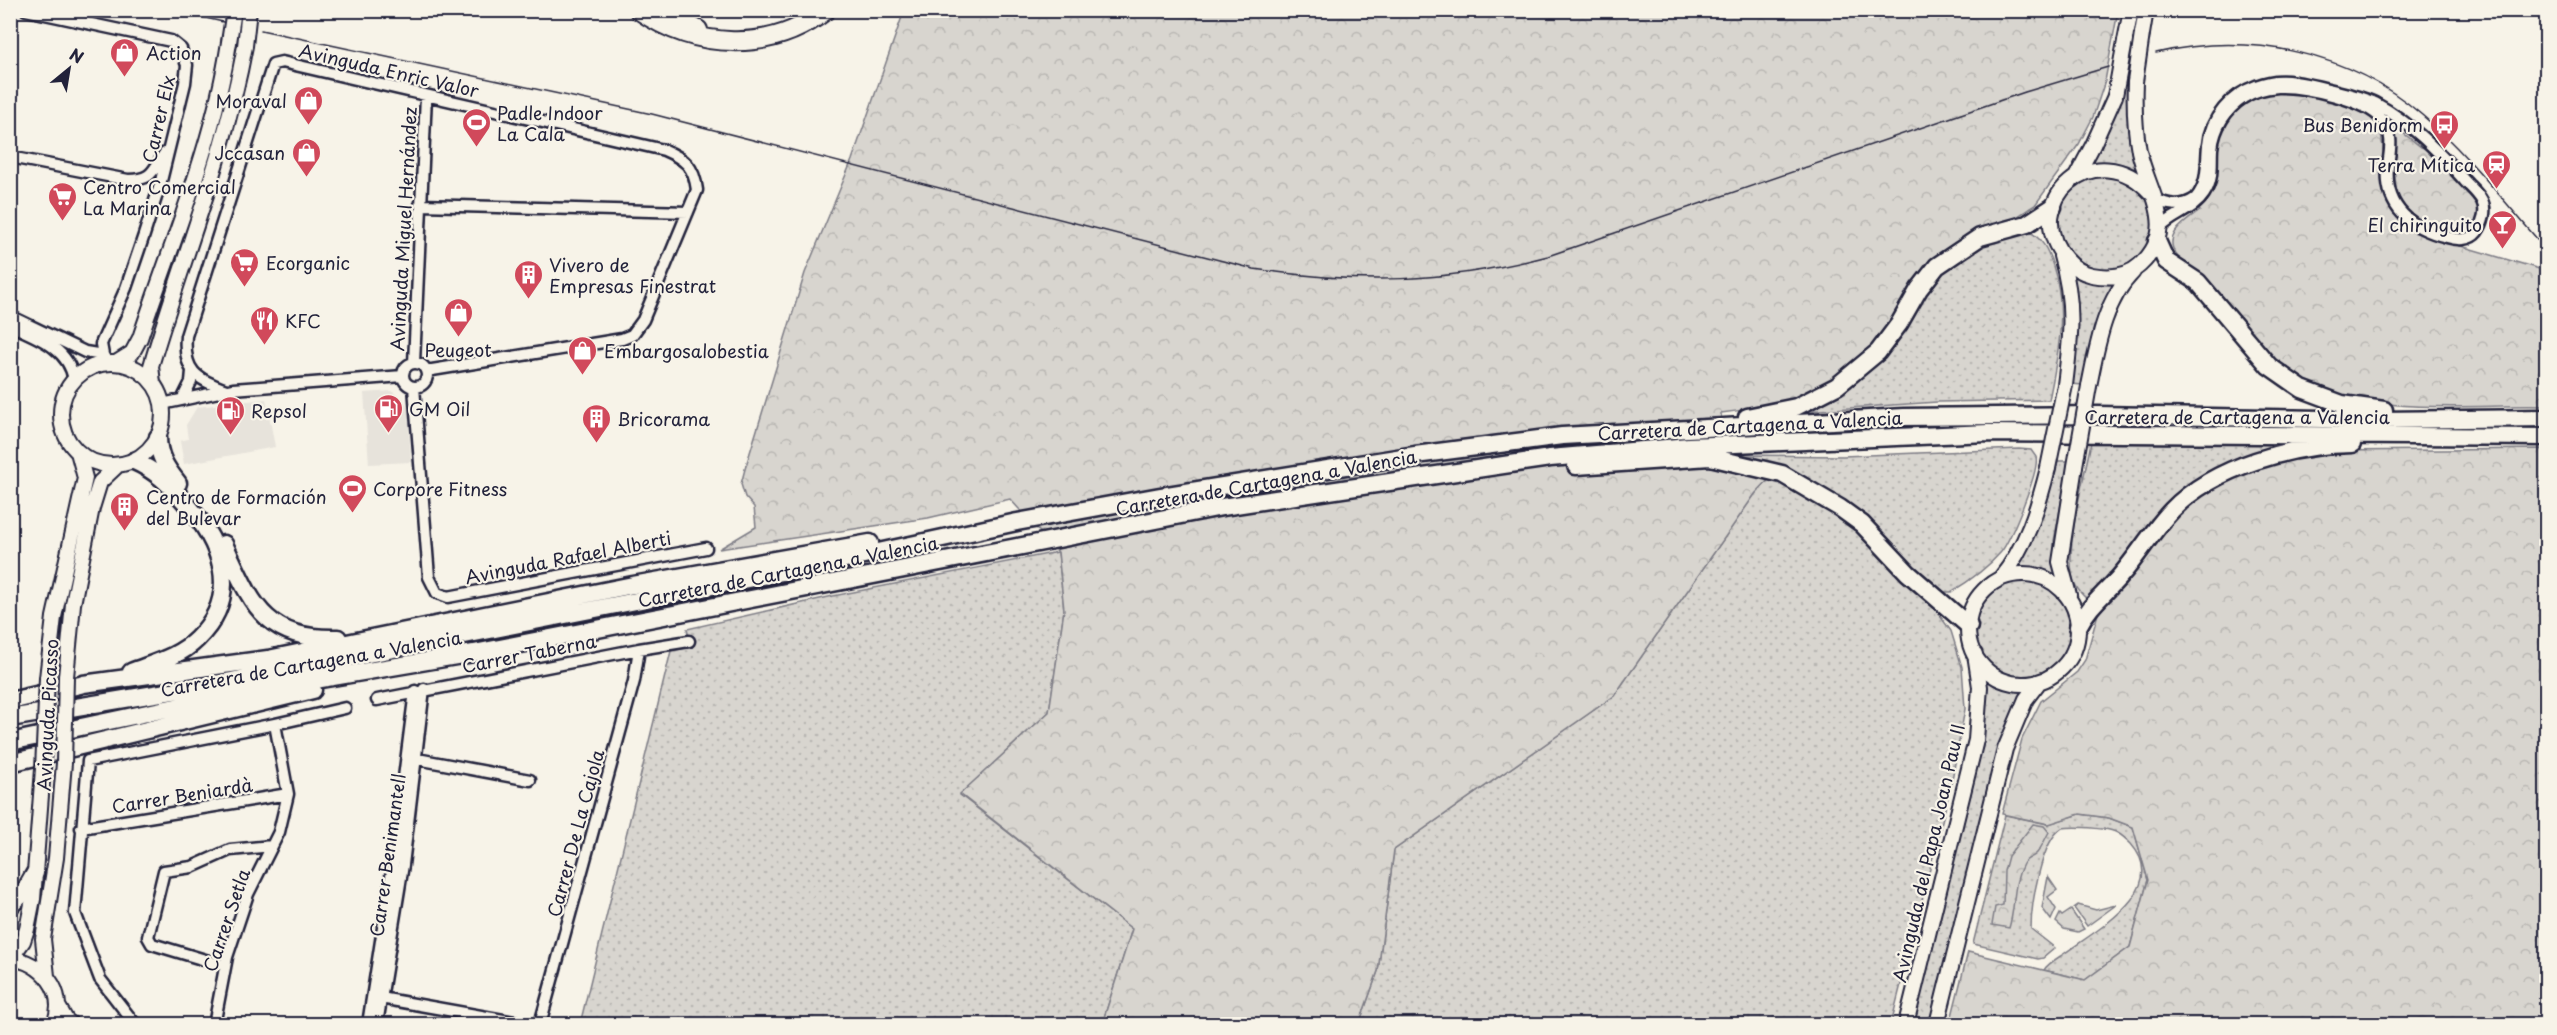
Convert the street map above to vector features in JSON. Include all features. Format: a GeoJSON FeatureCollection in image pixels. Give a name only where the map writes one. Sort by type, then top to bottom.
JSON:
{"type":"FeatureCollection","features":[{"type":"Feature","properties":{"kind":"highway"},"geometry":{"type":"LineString","coordinates":[[639,10],[660,24],[684,34],[732,42],[753,40],[789,31],[826,10]]}},
{"type":"Feature","properties":{"kind":"highway"},"geometry":{"type":"LineString","coordinates":[[668,10],[683,22],[699,30],[716,35],[742,36],[772,30],[815,10]]}},
{"type":"Feature","properties":{"kind":"highway"},"geometry":{"type":"LineString","coordinates":[[1562,436],[1661,423],[1740,418],[1780,412],[1812,400],[1837,386],[1871,360],[1899,324],[1919,289],[1938,266],[1980,237],[2027,224],[2053,207]]}},
{"type":"Feature","properties":{"kind":"highway"},"geometry":{"type":"LineString","coordinates":[[2159,235],[2166,261],[2198,282],[2269,366],[2302,389],[2342,404],[2373,410],[2547,417]]}},
{"type":"Feature","properties":{"kind":"highway","name":"Carretera de Cartagena a Valencia"},"geometry":{"type":"LineString","coordinates":[[10,718],[289,670],[818,565],[1017,522],[1305,472],[1562,436],[1904,417],[2098,415],[2381,420],[2547,417]]}},
{"type":"Feature","properties":{"kind":"highway","name":"Carretera de Cartagena a Valencia"},"geometry":{"type":"LineString","coordinates":[[10,742],[256,690],[474,653],[1167,517],[1417,476],[1609,452],[1902,435],[2318,434],[2547,438]]}},
{"type":"Feature","properties":{"kind":"highway"},"geometry":{"type":"LineString","coordinates":[[158,437],[158,451],[167,470],[219,533],[249,596],[266,618],[288,633],[319,639],[369,637]]}},
{"type":"Feature","properties":{"kind":"highway"},"geometry":{"type":"LineString","coordinates":[[2078,627],[2088,609],[2121,575],[2173,508],[2229,471],[2282,454],[2343,444],[2496,442],[2547,438]]}},
{"type":"Feature","properties":{"kind":"highway"},"geometry":{"type":"LineString","coordinates":[[1417,476],[1710,457],[1749,465],[1782,474],[1854,519],[1882,544],[1908,573],[1969,626]]}},
{"type":"Feature","properties":{"kind":"highway"},"geometry":{"type":"LineString","coordinates":[[10,701],[129,673],[182,652],[198,638],[220,605],[223,575],[221,561],[206,527],[160,476],[126,463]]}},
{"type":"Feature","properties":{"kind":"highway"},"geometry":{"type":"LineString","coordinates":[[83,684],[267,659],[633,585],[949,527],[1017,522]]}},
{"type":"Feature","properties":{"kind":"highway"},"geometry":{"type":"LineString","coordinates":[[10,763],[301,693],[405,664]]}},
{"type":"Feature","properties":{"kind":"highway"},"geometry":{"type":"LineString","coordinates":[[10,906],[24,892],[35,873]]}},
{"type":"Feature","properties":{"kind":"main road"},"geometry":{"type":"LineString","coordinates":[[234,10],[222,84],[140,338],[132,353],[85,371],[74,380],[64,399],[61,420],[65,435],[78,452],[104,465],[126,463],[144,454],[158,437],[163,421],[162,404],[153,383],[150,366],[237,89],[249,10]]}},
{"type":"Feature","properties":{"kind":"main road"},"geometry":{"type":"LineString","coordinates":[[2076,177],[2115,96],[2131,10]]}},
{"type":"Feature","properties":{"kind":"main road"},"geometry":{"type":"LineString","coordinates":[[1975,654],[1983,666],[1995,676],[2009,682],[2024,684],[2039,682],[2055,674],[2068,661],[2076,645],[2078,627],[2060,562],[2088,386],[2103,328],[2116,292],[2149,256],[2159,235],[2160,218],[2139,151],[2135,114],[2135,82],[2146,10]]}},
{"type":"Feature","properties":{"kind":"main road"},"geometry":{"type":"LineString","coordinates":[[2000,579],[2012,564],[2028,532],[2048,468],[2065,385],[2072,333],[2072,308],[2068,279],[2053,237],[2051,222],[2053,207],[2063,188],[2076,177],[2091,170],[2116,170],[2140,180],[2153,195]]}},
{"type":"Feature","properties":{"kind":"main road"},"geometry":{"type":"LineString","coordinates":[[2059,251],[2071,264],[2086,274],[2103,277],[2121,275],[2136,268]]}},
{"type":"Feature","properties":{"kind":"main road"},"geometry":{"type":"LineString","coordinates":[[109,360],[141,373],[153,383]]}},
{"type":"Feature","properties":{"kind":"main road","name":"Avinguda Picasso"},"geometry":{"type":"LineString","coordinates":[[11,958],[27,929],[35,873],[47,678],[54,617],[85,478],[78,452]]}},
{"type":"Feature","properties":{"kind":"main road","name":"Avinguda Picasso"},"geometry":{"type":"LineString","coordinates":[[71,1024],[58,1006],[55,990],[47,976],[43,939],[56,858],[64,763],[66,676],[73,604],[92,508],[100,482],[126,463]]}},
{"type":"Feature","properties":{"kind":"main road"},"geometry":{"type":"LineString","coordinates":[[1969,626],[1971,612],[1978,598],[2000,579],[2016,574],[2040,577],[2061,589],[2072,602]]}},
{"type":"Feature","properties":{"kind":"main road","name":"Avinguda del Papa Joan Pau II"},"geometry":{"type":"LineString","coordinates":[[1906,1024],[1976,740],[1980,687],[1969,626]]}},
{"type":"Feature","properties":{"kind":"main road"},"geometry":{"type":"LineString","coordinates":[[1937,1024],[2005,749],[2026,699],[2039,682]]}},
{"type":"Feature","properties":{"kind":"main road"},"geometry":{"type":"LineString","coordinates":[[11,958],[25,960],[37,966],[47,976]]}},
{"type":"Feature","properties":{"kind":"main road"},"geometry":{"type":"LineString","coordinates":[[54,1024],[58,1006]]}},
{"type":"Feature","properties":{"kind":"street","name":"Carrer Elx"},"geometry":{"type":"LineString","coordinates":[[26,10],[171,41],[181,49],[187,65],[185,83],[169,148],[144,235],[126,288],[101,344],[109,360]]}},
{"type":"Feature","properties":{"kind":"street","name":"Avinguda Enric Valor"},"geometry":{"type":"LineString","coordinates":[[192,371],[184,354],[186,336],[273,64],[282,62],[664,150],[682,158],[695,176],[697,190],[688,212]]}},
{"type":"Feature","properties":{"kind":"street"},"geometry":{"type":"LineString","coordinates":[[2153,195],[2162,202],[2175,205],[2191,202],[2200,193],[2206,178],[2210,132],[2226,105],[2256,86],[2289,81],[2364,99],[2392,114],[2434,147],[2478,195],[2482,201],[2484,215],[2479,230],[2473,237],[2456,239],[2429,233],[2408,221],[2394,202],[2387,182],[2392,147],[2387,128],[2379,116],[2358,104],[2311,91],[2279,87],[2248,94],[2229,110],[2221,121],[2215,136],[2212,178],[2204,194],[2159,235]]}},
{"type":"Feature","properties":{"kind":"street","name":"Avinguda Miguel Hernández"},"geometry":{"type":"LineString","coordinates":[[414,363],[426,96]]}},
{"type":"Feature","properties":{"kind":"street"},"geometry":{"type":"LineString","coordinates":[[10,157],[128,180],[143,180],[150,175],[169,148]]}},
{"type":"Feature","properties":{"kind":"street"},"geometry":{"type":"LineString","coordinates":[[420,205],[688,212],[639,327],[632,334],[622,339],[426,371]]}},
{"type":"Feature","properties":{"kind":"street"},"geometry":{"type":"LineString","coordinates":[[10,316],[109,360]]}},
{"type":"Feature","properties":{"kind":"street"},"geometry":{"type":"LineString","coordinates":[[10,325],[47,343],[65,356],[72,367],[74,380]]}},
{"type":"Feature","properties":{"kind":"street"},"geometry":{"type":"LineString","coordinates":[[414,363],[422,366],[426,371],[423,384],[414,387],[406,384],[403,376],[407,366],[414,363]]}},
{"type":"Feature","properties":{"kind":"street"},"geometry":{"type":"LineString","coordinates":[[192,371],[206,382],[226,390]]}},
{"type":"Feature","properties":{"kind":"street"},"geometry":{"type":"LineString","coordinates":[[183,398],[191,382],[192,371]]}},
{"type":"Feature","properties":{"kind":"street"},"geometry":{"type":"LineString","coordinates":[[162,404],[226,390],[403,376]]}},
{"type":"Feature","properties":{"kind":"street","name":"Avinguda Rafael Alberti"},"geometry":{"type":"LineString","coordinates":[[414,387],[429,577],[438,593],[448,597],[706,548]]}},
{"type":"Feature","properties":{"kind":"street","name":"Carrer Taberna"},"geometry":{"type":"LineString","coordinates":[[377,700],[639,648],[689,641]]}},
{"type":"Feature","properties":{"kind":"street","name":"Carrer De La Cajola"},"geometry":{"type":"LineString","coordinates":[[540,1024],[634,681],[639,648]]}},
{"type":"Feature","properties":{"kind":"street","name":"Carrer Benimantell"},"geometry":{"type":"LineString","coordinates":[[368,1024],[377,998],[404,865],[419,690]]}},
{"type":"Feature","properties":{"kind":"street"},"geometry":{"type":"LineString","coordinates":[[135,1024],[100,979],[75,913],[88,761],[345,708]]}},
{"type":"Feature","properties":{"kind":"street"},"geometry":{"type":"LineString","coordinates":[[275,724],[288,794]]}},
{"type":"Feature","properties":{"kind":"street"},"geometry":{"type":"LineString","coordinates":[[412,758],[530,780]]}},
{"type":"Feature","properties":{"kind":"street","name":"Carrer Beniardà"},"geometry":{"type":"LineString","coordinates":[[81,828],[288,794]]}},
{"type":"Feature","properties":{"kind":"street","name":"Carrer Setla"},"geometry":{"type":"LineString","coordinates":[[212,1024],[215,1020],[225,966],[248,894],[279,832],[288,794]]}},
{"type":"Feature","properties":{"kind":"street"},"geometry":{"type":"LineString","coordinates":[[225,966],[152,944],[148,937],[164,871],[192,867],[230,849],[272,846]]}},
{"type":"Feature","properties":{"kind":"street"},"geometry":{"type":"LineString","coordinates":[[377,998],[526,1024]]}},
{"type":"Feature","properties":{"kind":"street","name":"Carrer Benimantell"},"geometry":{"type":"LineString","coordinates":[[377,998],[377,1024]]}},
{"type":"Feature","properties":{"kind":"street"},"geometry":{"type":"LineString","coordinates":[[119,1005],[124,1024]]}},
{"type":"Feature","properties":{"kind":"shaded area","name":"GM Oil"},"geometry":{"type":"Polygon","coordinates":[[[392,391],[408,406],[411,462],[369,464],[364,393],[392,391]]]}},
{"type":"Feature","properties":{"kind":"shaded area","name":"Repsol"},"geometry":{"type":"Polygon","coordinates":[[[266,399],[275,447],[184,464],[180,441],[188,439],[186,425],[197,407],[266,399]]]}},
{"type":"Feature","properties":{"kind":"green space"},"geometry":{"type":"Polygon","coordinates":[[[904,11],[2118,11],[2105,81],[2093,117],[2079,144],[2035,205],[2018,216],[2019,220],[1975,234],[1951,247],[1923,276],[1873,344],[1841,374],[1813,390],[1783,401],[1721,413],[1724,457],[1771,477],[1755,494],[1614,696],[1394,850],[1378,971],[1359,1024],[1102,1024],[1132,929],[960,794],[1049,712],[1064,610],[1058,552],[1010,499],[928,518],[719,549],[756,527],[754,507],[745,497],[741,484],[745,469],[805,273],[852,160],[904,11]]]}},
{"type":"Feature","properties":{"kind":"green space"},"geometry":{"type":"Polygon","coordinates":[[[2136,11],[2141,11],[2132,143],[2136,169],[2112,162],[2087,164],[2136,11]]]}},
{"type":"Feature","properties":{"kind":"green space"},"geometry":{"type":"Polygon","coordinates":[[[2276,91],[2291,91],[2361,108],[2372,117],[2382,138],[2388,198],[2392,208],[2413,232],[2543,270],[2546,265],[2546,406],[2442,407],[2370,402],[2336,394],[2304,382],[2270,360],[2198,275],[2178,257],[2173,249],[2173,236],[2182,224],[2200,211],[2197,208],[2214,185],[2217,172],[2217,148],[2223,127],[2237,110],[2255,98],[2276,91]]]}},
{"type":"Feature","properties":{"kind":"green space"},"geometry":{"type":"Polygon","coordinates":[[[2389,116],[2398,129],[2421,147],[2431,150],[2475,198],[2480,211],[2472,232],[2456,235],[2429,228],[2410,216],[2402,205],[2396,190],[2394,168],[2396,138],[2387,119],[2389,116]]]}},
{"type":"Feature","properties":{"kind":"green space"},"geometry":{"type":"Polygon","coordinates":[[[2106,175],[2124,178],[2139,189],[2150,204],[2153,222],[2150,240],[2139,255],[2124,266],[2106,269],[2088,266],[2073,255],[2062,240],[2059,222],[2062,204],[2073,189],[2088,178],[2106,175]]]}},
{"type":"Feature","properties":{"kind":"green space"},"geometry":{"type":"Polygon","coordinates":[[[2026,230],[2036,236],[2046,249],[2058,283],[2060,333],[2049,400],[1937,402],[1805,411],[1832,394],[1939,271],[1977,243],[2026,230]]]}},
{"type":"Feature","properties":{"kind":"green space"},"geometry":{"type":"Polygon","coordinates":[[[2072,271],[2104,283],[2115,283],[2102,310],[2083,385],[2071,384],[2076,328],[2076,301],[2072,271]]]}},
{"type":"Feature","properties":{"kind":"green space"},"geometry":{"type":"Polygon","coordinates":[[[2091,442],[2276,444],[2275,449],[2120,570],[2088,600],[2074,582],[2071,551],[2076,513],[2091,442]]]}},
{"type":"Feature","properties":{"kind":"green space"},"geometry":{"type":"Polygon","coordinates":[[[2546,449],[2546,1024],[1950,1024],[1968,952],[2085,980],[2130,947],[2148,880],[2133,827],[2109,818],[2080,814],[2049,824],[2002,814],[2022,739],[2041,701],[2077,672],[2085,660],[2099,610],[2180,510],[2212,486],[2262,463],[2337,451],[2546,449]]]}},
{"type":"Feature","properties":{"kind":"green space"},"geometry":{"type":"Polygon","coordinates":[[[2031,450],[2036,457],[2036,464],[2029,490],[2011,534],[2001,552],[1990,563],[1951,592],[1944,592],[1928,583],[1876,529],[1741,458],[1742,455],[1843,456],[2031,450]]]}},
{"type":"Feature","properties":{"kind":"green space"},"geometry":{"type":"Polygon","coordinates":[[[2057,461],[2069,461],[2054,541],[2057,579],[2044,571],[2017,568],[2036,529],[2057,461]]]}},
{"type":"Feature","properties":{"kind":"green space"},"geometry":{"type":"Polygon","coordinates":[[[1771,477],[1824,503],[1880,549],[1913,588],[1942,613],[1940,616],[1951,631],[1962,667],[1965,709],[1951,785],[1891,1024],[1359,1024],[1378,971],[1394,850],[1614,696],[1755,494],[1771,477]]]}},
{"type":"Feature","properties":{"kind":"green space"},"geometry":{"type":"Polygon","coordinates":[[[1058,552],[1064,610],[1049,712],[960,795],[1132,929],[1102,1024],[580,1024],[671,651],[691,647],[687,629],[833,596],[1058,552]]]}},
{"type":"Feature","properties":{"kind":"green space"},"geometry":{"type":"Polygon","coordinates":[[[2022,581],[2040,585],[2056,595],[2066,611],[2070,629],[2066,647],[2056,663],[2040,673],[2022,677],[2004,673],[1988,663],[1978,647],[1974,629],[1978,611],[1988,595],[2004,585],[2022,581]]]}},
{"type":"Feature","properties":{"kind":"green space"},"geometry":{"type":"Polygon","coordinates":[[[1984,675],[2002,686],[2025,689],[2000,743],[1929,1024],[1912,1024],[1982,742],[1985,717],[1984,675]]]}},
{"type":"Feature","properties":{"kind":"green space"},"geometry":{"type":"Polygon","coordinates":[[[2080,814],[2109,818],[2133,827],[2148,880],[2130,947],[2085,980],[2044,970],[2110,921],[2125,907],[2136,893],[2142,877],[2141,861],[2131,844],[2122,836],[2108,830],[2078,827],[2062,828],[2055,835],[2043,859],[2035,890],[2031,929],[2055,948],[2043,958],[2038,959],[1973,944],[2005,815],[2048,824],[2080,814]]]}},
{"type":"Feature","properties":{"kind":"green space"},"geometry":{"type":"Polygon","coordinates":[[[2033,824],[2044,826],[2049,832],[2039,851],[2024,862],[2016,887],[2009,928],[1992,925],[1995,907],[2003,905],[2004,871],[2008,856],[2033,824]]]}},
{"type":"Feature","properties":{"kind":"green space"},"geometry":{"type":"Polygon","coordinates":[[[2048,877],[2057,890],[2048,897],[2056,909],[2051,920],[2042,908],[2048,877]]]}},
{"type":"Feature","properties":{"kind":"green space"},"geometry":{"type":"Polygon","coordinates":[[[2078,905],[2096,910],[2116,905],[2087,926],[2074,908],[2078,905]]]}},
{"type":"Feature","properties":{"kind":"green space"},"geometry":{"type":"Polygon","coordinates":[[[2071,910],[2084,929],[2078,932],[2064,929],[2056,922],[2060,914],[2062,916],[2071,910]]]}},
{"type":"Feature","properties":{"kind":"tram line"},"geometry":{"type":"LineString","coordinates":[[171,10],[223,22]]}},
{"type":"Feature","properties":{"kind":"tram line"},"geometry":{"type":"LineString","coordinates":[[261,30],[652,114],[1254,269],[1330,278],[1366,279],[1402,279],[1473,272],[1548,256],[2025,92],[2108,67]]}},
{"type":"Feature","properties":{"kind":"tram line"},"geometry":{"type":"LineString","coordinates":[[2156,53],[2191,47],[2262,46],[2297,52],[2331,62],[2363,76],[2394,93],[2439,130],[2546,249]]}},
{"type":"Feature","properties":{"kind":"place","name":"Action"},"geometry":{"type":"Point","coordinates":[125,78]}},
{"type":"Feature","properties":{"kind":"place","name":"Moraval"},"geometry":{"type":"Point","coordinates":[308,126]}},
{"type":"Feature","properties":{"kind":"place","name":"Padle Indoor La Cala"},"geometry":{"type":"Point","coordinates":[476,148]}},
{"type":"Feature","properties":{"kind":"place","name":"Bus Benidorm"},"geometry":{"type":"Point","coordinates":[2444,150]}},
{"type":"Feature","properties":{"kind":"place","name":"Jccasan"},"geometry":{"type":"Point","coordinates":[306,178]}},
{"type":"Feature","properties":{"kind":"place","name":"Terra Mítica"},"geometry":{"type":"Point","coordinates":[2496,190]}},
{"type":"Feature","properties":{"kind":"place","name":"Centro Comercial La Marina"},"geometry":{"type":"Point","coordinates":[62,222]}},
{"type":"Feature","properties":{"kind":"place","name":"El chiringuito"},"geometry":{"type":"Point","coordinates":[2503,250]}},
{"type":"Feature","properties":{"kind":"place","name":"Ecorganic"},"geometry":{"type":"Point","coordinates":[245,288]}},
{"type":"Feature","properties":{"kind":"place","name":"Vivero de Empresas Finestrat"},"geometry":{"type":"Point","coordinates":[528,300]}},
{"type":"Feature","properties":{"kind":"place","name":"Peugeot"},"geometry":{"type":"Point","coordinates":[458,338]}},
{"type":"Feature","properties":{"kind":"place","name":"KFC"},"geometry":{"type":"Point","coordinates":[264,346]}},
{"type":"Feature","properties":{"kind":"place","name":"Embargosalobestia"},"geometry":{"type":"Point","coordinates":[583,376]}},
{"type":"Feature","properties":{"kind":"place","name":"GM Oil"},"geometry":{"type":"Point","coordinates":[388,434]}},
{"type":"Feature","properties":{"kind":"place","name":"Repsol"},"geometry":{"type":"Point","coordinates":[230,436]}},
{"type":"Feature","properties":{"kind":"place","name":"Bricorama"},"geometry":{"type":"Point","coordinates":[596,444]}},
{"type":"Feature","properties":{"kind":"place","name":"Corpore Fitness"},"geometry":{"type":"Point","coordinates":[352,514]}},
{"type":"Feature","properties":{"kind":"place","name":"Centro de Formación del Bulevar"},"geometry":{"type":"Point","coordinates":[125,532]}}]}
